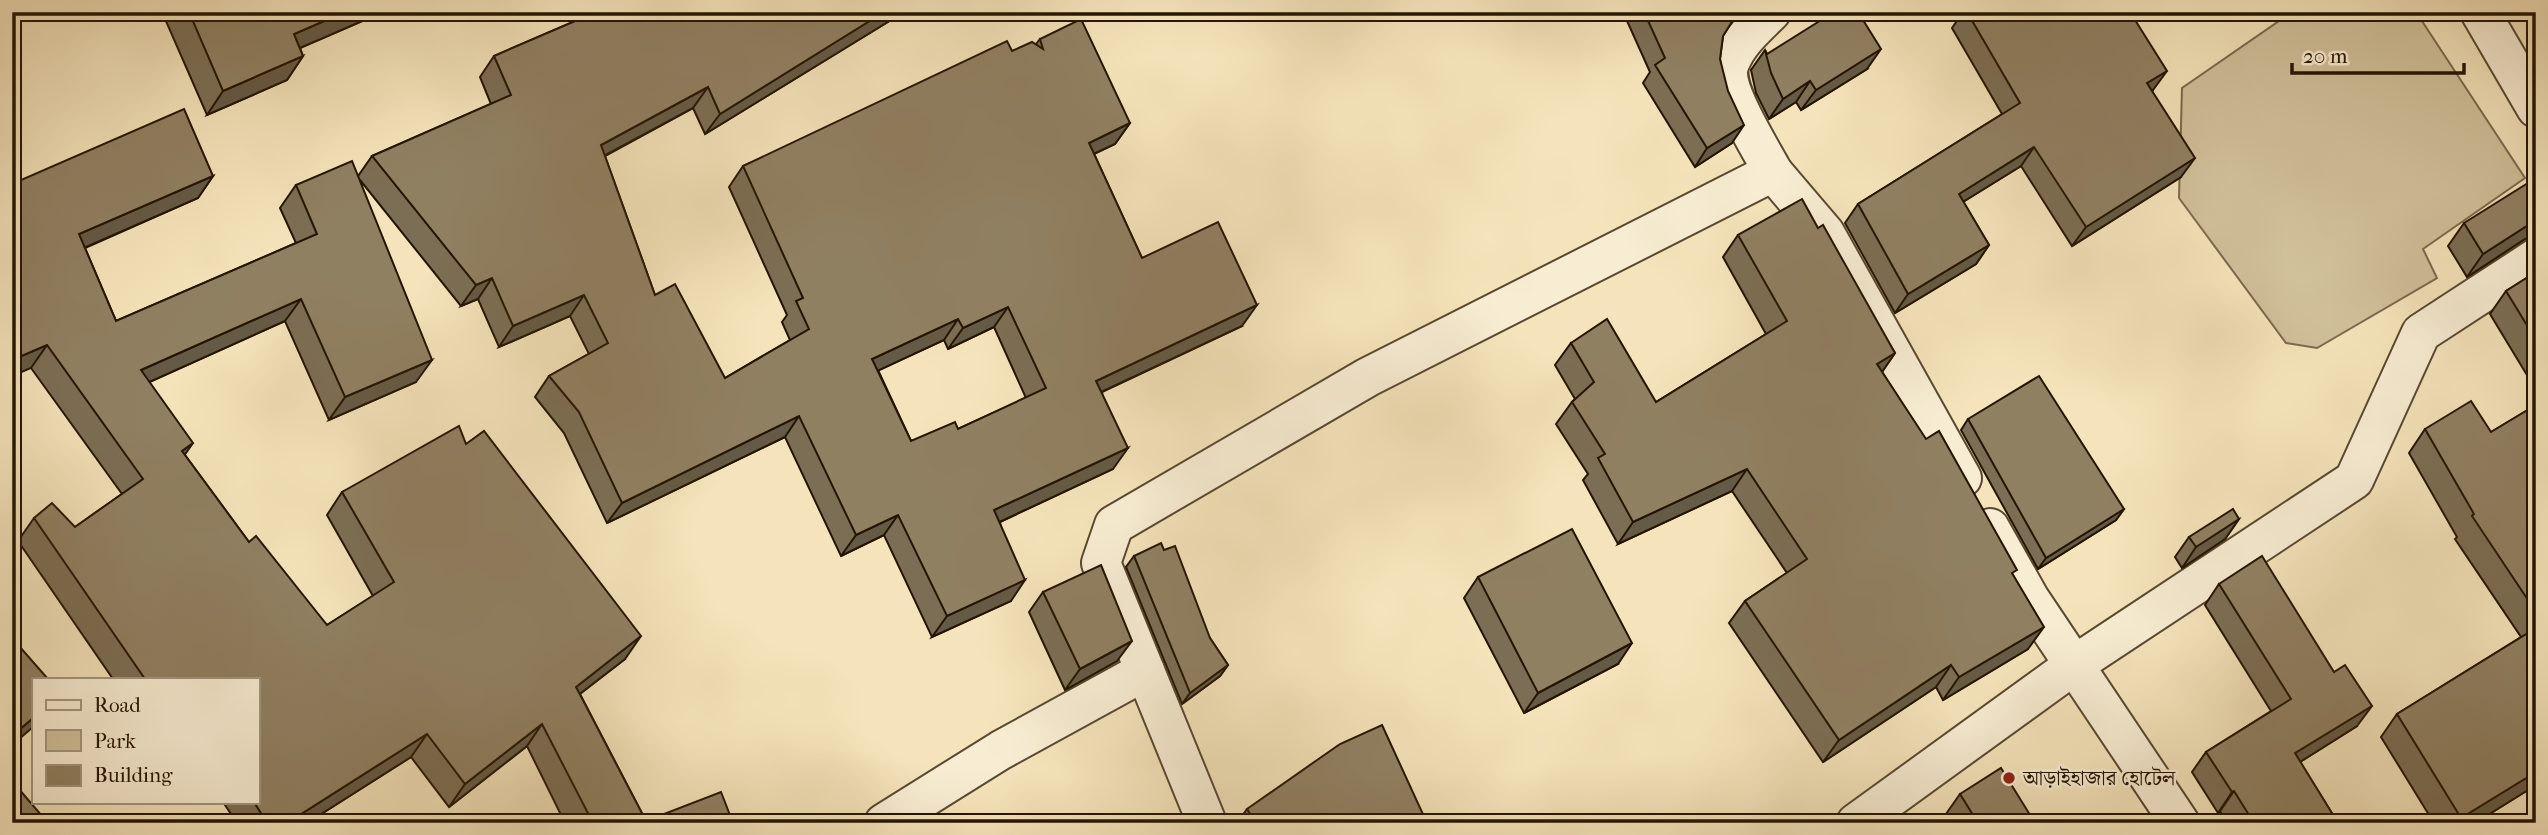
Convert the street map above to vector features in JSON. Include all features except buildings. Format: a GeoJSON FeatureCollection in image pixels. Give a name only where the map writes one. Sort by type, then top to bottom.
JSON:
{"type":"FeatureCollection","features":[{"type":"Feature","properties":{"kind":"street"},"geometry":{"type":"LineString","coordinates":[[1770,12],[1742,41],[1728,66],[1730,90],[1773,172],[1825,233],[2030,599],[2180,823]]}},
{"type":"Feature","properties":{"kind":"street"},"geometry":{"type":"LineString","coordinates":[[2480,12],[2536,108]]}},
{"type":"Feature","properties":{"kind":"street"},"geometry":{"type":"LineString","coordinates":[[1207,823],[1101,563],[1114,525],[1368,377],[1773,172]]}},
{"type":"Feature","properties":{"kind":"street"},"geometry":{"type":"LineString","coordinates":[[1856,823],[2074,665],[2354,480],[2421,333],[2536,258]]}},
{"type":"Feature","properties":{"kind":"street"},"geometry":{"type":"LineString","coordinates":[[884,823],[1001,750],[1146,671]]}},
{"type":"Feature","properties":{"kind":"green space"},"geometry":{"type":"Polygon","coordinates":[[[2292,12],[2416,12],[2525,178],[2423,249],[2437,278],[2317,348],[2286,343],[2179,198],[2182,88],[2292,12]]]}},
{"type":"Feature","properties":{"kind":"place","name":"আড়াইহাজার হোটেল"},"geometry":{"type":"Point","coordinates":[2009,778]}}]}
